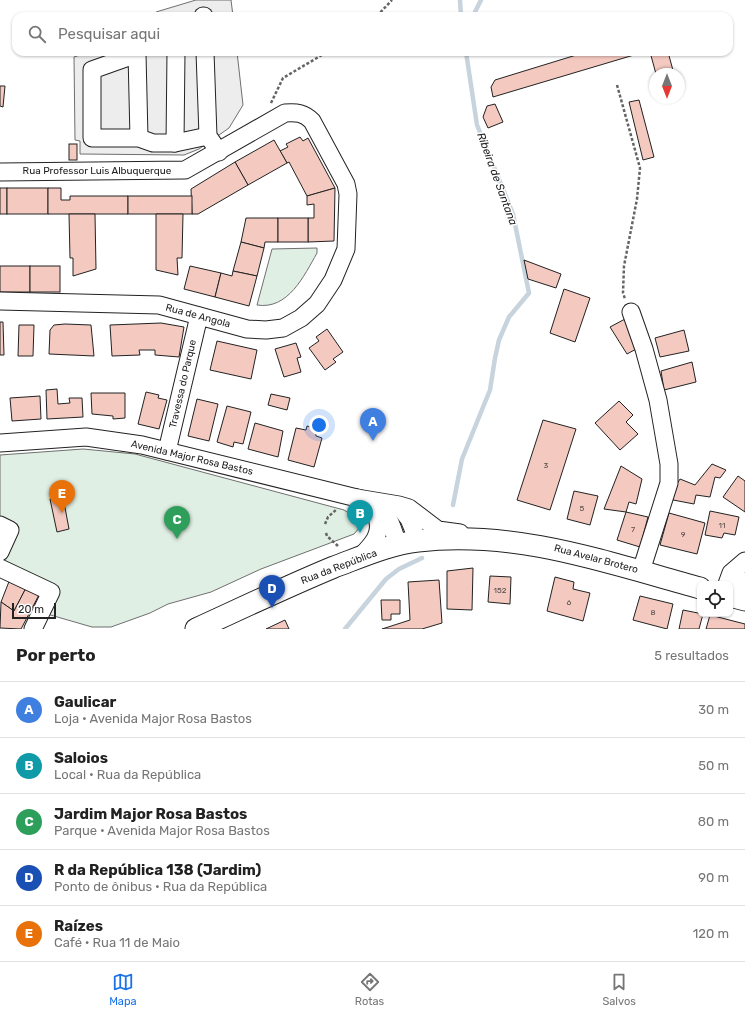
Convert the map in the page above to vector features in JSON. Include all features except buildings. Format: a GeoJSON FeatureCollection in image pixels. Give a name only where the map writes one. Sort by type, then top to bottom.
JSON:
{"type":"FeatureCollection","features":[{"type":"Feature","properties":{"kind":"main road","name":"Rua Avelar Brotero"},"geometry":{"type":"LineString","coordinates":[[490,539],[550,547],[697,587]]}},
{"type":"Feature","properties":{"kind":"main road","name":"Rua da República"},"geometry":{"type":"LineString","coordinates":[[196,629],[306,579],[360,557],[408,543],[490,539]]}},
{"type":"Feature","properties":{"kind":"street"},"geometry":{"type":"LineString","coordinates":[[130,56],[92,70],[92,138],[139,138],[153,143],[175,143],[208,136]]}},
{"type":"Feature","properties":{"kind":"street"},"geometry":{"type":"LineString","coordinates":[[136,56],[139,138]]}},
{"type":"Feature","properties":{"kind":"street"},"geometry":{"type":"LineString","coordinates":[[175,143],[176,56]]}},
{"type":"Feature","properties":{"kind":"street"},"geometry":{"type":"LineString","coordinates":[[205,56],[208,136],[219,152]]}},
{"type":"Feature","properties":{"kind":"street","name":"Rua Professor Luis Albuquerque"},"geometry":{"type":"LineString","coordinates":[[0,172],[185,170],[285,113],[295,112],[305,115],[312,120],[346,184],[348,194],[347,240]]}},
{"type":"Feature","properties":{"kind":"street","name":"Rua de Angola"},"geometry":{"type":"LineString","coordinates":[[0,301],[159,305],[247,330],[283,328],[300,318],[317,304],[333,280],[346,249],[347,240]]}},
{"type":"Feature","properties":{"kind":"street"},"geometry":{"type":"LineString","coordinates":[[631,312],[644,349],[658,400],[669,464],[669,483],[641,572]]}},
{"type":"Feature","properties":{"kind":"street","name":"Travessa do Parque"},"geometry":{"type":"LineString","coordinates":[[167,451],[199,316]]}},
{"type":"Feature","properties":{"kind":"street","name":"Avenida Major Rosa Bastos"},"geometry":{"type":"LineString","coordinates":[[0,443],[86,437],[142,444],[357,498]]}},
{"type":"Feature","properties":{"kind":"street"},"geometry":{"type":"LineString","coordinates":[[357,498],[409,508],[438,530],[490,539]]}},
{"type":"Feature","properties":{"kind":"street"},"geometry":{"type":"LineString","coordinates":[[357,498],[380,507],[392,526],[408,543]]}},
{"type":"Feature","properties":{"kind":"street"},"geometry":{"type":"LineString","coordinates":[[357,498],[376,514],[379,528],[374,543],[360,557]]}},
{"type":"Feature","properties":{"kind":"street"},"geometry":{"type":"LineString","coordinates":[[399,505],[409,520],[408,543]]}},
{"type":"Feature","properties":{"kind":"street"},"geometry":{"type":"LineString","coordinates":[[0,525],[10,530],[0,552]]}},
{"type":"Feature","properties":{"kind":"street"},"geometry":{"type":"LineString","coordinates":[[745,561],[745,568]]}},
{"type":"Feature","properties":{"kind":"street"},"geometry":{"type":"LineString","coordinates":[[737,592],[731,573],[745,561]]}},
{"type":"Feature","properties":{"kind":"street"},"geometry":{"type":"LineString","coordinates":[[0,568],[50,592],[33,629]]}},
{"type":"Feature","properties":{"kind":"path"},"geometry":{"type":"LineString","coordinates":[[381,12],[392,0]]}},
{"type":"Feature","properties":{"kind":"path"},"geometry":{"type":"LineString","coordinates":[[278,117],[270,103],[283,78],[320,56]]}},
{"type":"Feature","properties":{"kind":"path"},"geometry":{"type":"LineString","coordinates":[[617,85],[640,168],[637,199],[624,266],[623,293],[631,312]]}},
{"type":"Feature","properties":{"kind":"path"},"geometry":{"type":"LineString","coordinates":[[325,524],[334,510],[343,507]]}},
{"type":"Feature","properties":{"kind":"path"},"geometry":{"type":"LineString","coordinates":[[326,532],[336,545],[340,546]]}},
{"type":"Feature","properties":{"kind":"green space"},"geometry":{"type":"Polygon","coordinates":[[[317,248],[317,253],[294,290],[278,302],[268,305],[257,305],[272,249],[317,248]]]}},
{"type":"Feature","properties":{"kind":"green space"},"geometry":{"type":"Polygon","coordinates":[[[83,449],[135,454],[344,510],[355,517],[361,526],[354,534],[261,569],[211,592],[168,604],[150,613],[111,627],[92,627],[47,614],[56,586],[3,562],[19,527],[0,517],[0,455],[83,449]]]}},
{"type":"Feature","properties":{"kind":"shaded area"},"geometry":{"type":"Polygon","coordinates":[[[196,0],[231,0],[232,12],[156,12],[196,0]]]}},
{"type":"Feature","properties":{"kind":"shaded area"},"geometry":{"type":"Polygon","coordinates":[[[237,56],[243,105],[229,128],[199,149],[184,155],[80,154],[80,141],[75,140],[74,57],[237,56]]]}},
{"type":"Feature","properties":{"kind":"waterway"},"geometry":{"type":"LineString","coordinates":[[460,0],[461,12]]}},
{"type":"Feature","properties":{"kind":"waterway","name":"Ribeira de Santana"},"geometry":{"type":"LineString","coordinates":[[475,12],[481,0]]}},
{"type":"Feature","properties":{"kind":"waterway","name":"Ribeira de Santana"},"geometry":{"type":"LineString","coordinates":[[453,505],[462,459],[490,390],[499,340],[509,317],[529,293],[513,214],[477,125],[467,56]]}},
{"type":"Feature","properties":{"kind":"waterway"},"geometry":{"type":"LineString","coordinates":[[345,629],[386,579],[399,569],[422,558]]}},
{"type":"Feature","properties":{"kind":"place","name":"Gaulicar"},"geometry":{"type":"Point","coordinates":[373,441]}},
{"type":"Feature","properties":{"kind":"place","name":"Raízes"},"geometry":{"type":"Point","coordinates":[62,513]}},
{"type":"Feature","properties":{"kind":"place","name":"Saloios"},"geometry":{"type":"Point","coordinates":[360,533]}},
{"type":"Feature","properties":{"kind":"place","name":"Jardim Major Rosa Bastos"},"geometry":{"type":"Point","coordinates":[177,539]}},
{"type":"Feature","properties":{"kind":"place","name":"R da República 138 (Jardim)"},"geometry":{"type":"Point","coordinates":[272,608]}}]}
